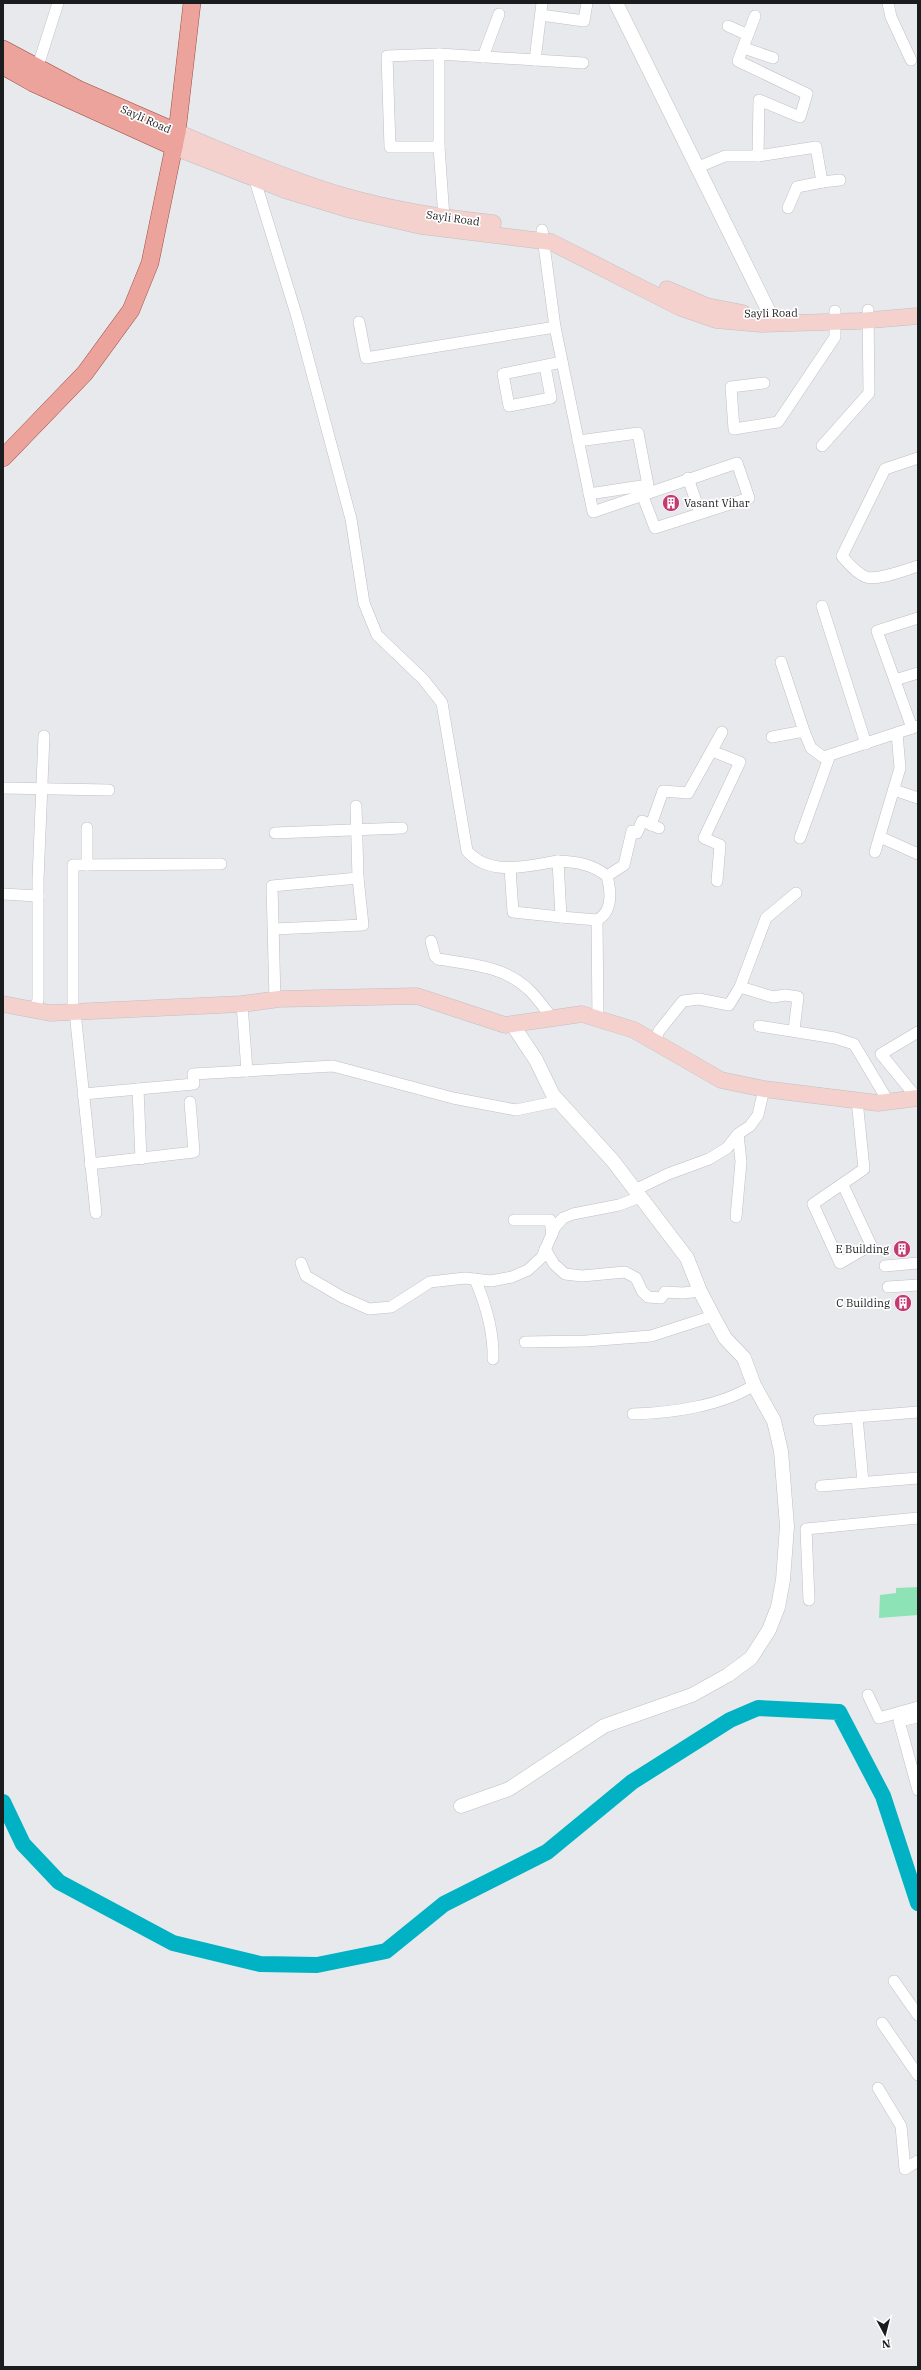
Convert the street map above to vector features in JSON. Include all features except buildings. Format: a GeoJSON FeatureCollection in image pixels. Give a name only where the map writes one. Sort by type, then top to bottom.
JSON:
{"type":"FeatureCollection","features":[{"type":"Feature","properties":{"kind":"main road"},"geometry":{"type":"LineString","coordinates":[[3,458],[85,373],[131,310],[150,263],[176,140],[192,3]]}},
{"type":"Feature","properties":{"kind":"main road","name":"Sayli Road"},"geometry":{"type":"LineString","coordinates":[[3,49],[37,69],[176,140],[250,162],[345,196],[444,218],[543,235],[559,235],[681,296],[707,306],[738,313],[835,316],[868,315],[918,307]]}},
{"type":"Feature","properties":{"kind":"main road"},"geometry":{"type":"LineString","coordinates":[[3,66],[34,83],[176,140],[254,179],[322,202],[415,225],[543,235],[561,247],[681,308],[704,317],[730,322],[754,323],[835,316]]}},
{"type":"Feature","properties":{"kind":"main road"},"geometry":{"type":"LineString","coordinates":[[868,315],[918,316]]}},
{"type":"Feature","properties":{"kind":"main road"},"geometry":{"type":"LineString","coordinates":[[3,1004],[50,1013],[242,1004],[275,999],[417,996],[505,1025],[582,1014],[634,1030],[722,1080],[764,1088],[878,1103],[888,1102],[915,1092]]}},
{"type":"Feature","properties":{"kind":"street"},"geometry":{"type":"LineString","coordinates":[[37,69],[58,3]]}},
{"type":"Feature","properties":{"kind":"street"},"geometry":{"type":"LineString","coordinates":[[535,60],[542,3]]}},
{"type":"Feature","properties":{"kind":"street"},"geometry":{"type":"LineString","coordinates":[[541,15],[584,21],[587,3]]}},
{"type":"Feature","properties":{"kind":"street"},"geometry":{"type":"LineString","coordinates":[[616,3],[696,168],[770,314]]}},
{"type":"Feature","properties":{"kind":"street"},"geometry":{"type":"LineString","coordinates":[[888,3],[891,17],[911,60]]}},
{"type":"Feature","properties":{"kind":"street"},"geometry":{"type":"LineString","coordinates":[[483,57],[499,14]]}},
{"type":"Feature","properties":{"kind":"street"},"geometry":{"type":"LineString","coordinates":[[755,16],[738,61],[807,94],[800,117],[759,100],[758,156]]}},
{"type":"Feature","properties":{"kind":"street"},"geometry":{"type":"LineString","coordinates":[[728,26],[748,35]]}},
{"type":"Feature","properties":{"kind":"street"},"geometry":{"type":"LineString","coordinates":[[744,48],[773,58]]}},
{"type":"Feature","properties":{"kind":"street"},"geometry":{"type":"LineString","coordinates":[[439,54],[439,147],[444,218]]}},
{"type":"Feature","properties":{"kind":"street"},"geometry":{"type":"LineString","coordinates":[[439,147],[390,147],[387,56],[439,54],[584,63]]}},
{"type":"Feature","properties":{"kind":"street"},"geometry":{"type":"LineString","coordinates":[[696,168],[725,156],[758,156],[816,147],[822,182]]}},
{"type":"Feature","properties":{"kind":"street"},"geometry":{"type":"LineString","coordinates":[[250,162],[297,317],[350,511],[364,603],[377,635],[423,679],[442,703],[467,851],[481,864],[510,868],[558,861],[583,862],[598,868],[607,876],[610,897],[607,910],[603,917],[597,920],[513,912],[510,868]]}},
{"type":"Feature","properties":{"kind":"street"},"geometry":{"type":"LineString","coordinates":[[788,208],[797,187],[840,180]]}},
{"type":"Feature","properties":{"kind":"street"},"geometry":{"type":"LineString","coordinates":[[543,235],[555,327],[592,512],[642,494],[688,478],[737,463],[749,498],[655,528],[642,494]]}},
{"type":"Feature","properties":{"kind":"street"},"geometry":{"type":"LineString","coordinates":[[822,446],[869,393],[868,315]]}},
{"type":"Feature","properties":{"kind":"street"},"geometry":{"type":"LineString","coordinates":[[764,383],[731,387],[734,429],[778,422],[835,337],[835,316]]}},
{"type":"Feature","properties":{"kind":"street"},"geometry":{"type":"LineString","coordinates":[[359,322],[366,358],[555,327]]}},
{"type":"Feature","properties":{"kind":"street"},"geometry":{"type":"LineString","coordinates":[[545,366],[551,398],[509,406],[503,374],[562,362]]}},
{"type":"Feature","properties":{"kind":"street"},"geometry":{"type":"LineString","coordinates":[[578,441],[638,433],[648,485],[589,494]]}},
{"type":"Feature","properties":{"kind":"street"},"geometry":{"type":"LineString","coordinates":[[918,458],[885,469],[842,556],[866,577],[883,576],[918,566]]}},
{"type":"Feature","properties":{"kind":"street"},"geometry":{"type":"LineString","coordinates":[[688,478],[700,513]]}},
{"type":"Feature","properties":{"kind":"street"},"geometry":{"type":"LineString","coordinates":[[822,606],[866,744]]}},
{"type":"Feature","properties":{"kind":"street"},"geometry":{"type":"LineString","coordinates":[[781,662],[811,748],[823,757],[866,744],[915,727],[895,680],[877,631],[918,618]]}},
{"type":"Feature","properties":{"kind":"street"},"geometry":{"type":"LineString","coordinates":[[895,680],[918,673]]}},
{"type":"Feature","properties":{"kind":"street"},"geometry":{"type":"LineString","coordinates":[[772,737],[804,731]]}},
{"type":"Feature","properties":{"kind":"street"},"geometry":{"type":"LineString","coordinates":[[607,876],[624,865],[632,831],[637,832],[642,821],[655,826],[663,791],[688,794],[722,732]]}},
{"type":"Feature","properties":{"kind":"street"},"geometry":{"type":"LineString","coordinates":[[875,852],[900,768],[897,733]]}},
{"type":"Feature","properties":{"kind":"street"},"geometry":{"type":"LineString","coordinates":[[34,1011],[38,1000],[38,896],[44,736]]}},
{"type":"Feature","properties":{"kind":"street"},"geometry":{"type":"LineString","coordinates":[[712,751],[740,762],[704,838],[720,845],[717,881]]}},
{"type":"Feature","properties":{"kind":"street"},"geometry":{"type":"LineString","coordinates":[[800,838],[830,755]]}},
{"type":"Feature","properties":{"kind":"street"},"geometry":{"type":"LineString","coordinates":[[3,788],[109,790]]}},
{"type":"Feature","properties":{"kind":"street"},"geometry":{"type":"LineString","coordinates":[[894,790],[918,798]]}},
{"type":"Feature","properties":{"kind":"street"},"geometry":{"type":"LineString","coordinates":[[274,929],[363,925],[358,878],[358,829],[356,806]]}},
{"type":"Feature","properties":{"kind":"street"},"geometry":{"type":"LineString","coordinates":[[87,828],[87,865]]}},
{"type":"Feature","properties":{"kind":"street"},"geometry":{"type":"LineString","coordinates":[[275,833],[402,828]]}},
{"type":"Feature","properties":{"kind":"street"},"geometry":{"type":"LineString","coordinates":[[880,837],[918,854]]}},
{"type":"Feature","properties":{"kind":"street"},"geometry":{"type":"LineString","coordinates":[[558,861],[561,917]]}},
{"type":"Feature","properties":{"kind":"street"},"geometry":{"type":"LineString","coordinates":[[96,1213],[74,1012],[73,865],[221,864]]}},
{"type":"Feature","properties":{"kind":"street"},"geometry":{"type":"LineString","coordinates":[[275,999],[272,886],[358,878]]}},
{"type":"Feature","properties":{"kind":"street"},"geometry":{"type":"LineString","coordinates":[[654,1041],[683,1001],[699,999],[729,1005],[740,987],[766,918],[796,893]]}},
{"type":"Feature","properties":{"kind":"street"},"geometry":{"type":"LineString","coordinates":[[3,894],[38,896]]}},
{"type":"Feature","properties":{"kind":"street"},"geometry":{"type":"LineString","coordinates":[[597,920],[598,1019]]}},
{"type":"Feature","properties":{"kind":"street"},"geometry":{"type":"LineString","coordinates":[[431,941],[435,956],[438,959],[473,964],[509,975],[528,988],[552,1018]]}},
{"type":"Feature","properties":{"kind":"street"},"geometry":{"type":"LineString","coordinates":[[740,987],[773,997],[785,995],[798,997],[794,1030]]}},
{"type":"Feature","properties":{"kind":"street"},"geometry":{"type":"LineString","coordinates":[[242,1004],[247,1070]]}},
{"type":"Feature","properties":{"kind":"street"},"geometry":{"type":"LineString","coordinates":[[461,1806],[509,1789],[604,1726],[692,1694],[728,1675],[751,1658],[770,1630],[778,1607],[783,1580],[787,1526],[781,1451],[774,1421],[754,1385],[744,1358],[726,1338],[713,1316],[700,1291],[687,1258],[613,1161],[553,1094],[536,1060],[512,1024]]}},
{"type":"Feature","properties":{"kind":"street"},"geometry":{"type":"LineString","coordinates":[[759,1026],[794,1030],[835,1038],[854,1044],[888,1102]]}},
{"type":"Feature","properties":{"kind":"street"},"geometry":{"type":"LineString","coordinates":[[915,1092],[881,1054],[918,1032]]}},
{"type":"Feature","properties":{"kind":"street"},"geometry":{"type":"LineString","coordinates":[[83,1094],[194,1084],[193,1074],[333,1066],[438,1094],[516,1110],[560,1101]]}},
{"type":"Feature","properties":{"kind":"street"},"geometry":{"type":"LineString","coordinates":[[301,1263],[306,1276],[316,1283],[369,1309],[391,1307],[430,1282],[454,1278],[491,1281],[512,1277],[528,1270],[536,1263],[563,1218],[574,1214],[619,1205],[668,1174],[709,1159],[727,1148],[738,1134],[750,1126],[758,1114],[764,1088]]}},
{"type":"Feature","properties":{"kind":"street"},"geometry":{"type":"LineString","coordinates":[[138,1089],[142,1159]]}},
{"type":"Feature","properties":{"kind":"street"},"geometry":{"type":"LineString","coordinates":[[843,1184],[871,1245],[840,1263],[813,1204],[864,1169],[857,1100]]}},
{"type":"Feature","properties":{"kind":"street"},"geometry":{"type":"LineString","coordinates":[[90,1164],[194,1152],[190,1102]]}},
{"type":"Feature","properties":{"kind":"street"},"geometry":{"type":"LineString","coordinates":[[736,1216],[741,1162],[738,1134]]}},
{"type":"Feature","properties":{"kind":"street"},"geometry":{"type":"LineString","coordinates":[[514,1220],[550,1220],[552,1235]]}},
{"type":"Feature","properties":{"kind":"street"},"geometry":{"type":"LineString","coordinates":[[545,1249],[554,1264],[565,1274],[582,1276],[625,1272],[636,1278],[642,1291],[648,1297],[661,1298],[665,1292],[683,1293],[700,1291]]}},
{"type":"Feature","properties":{"kind":"street"},"geometry":{"type":"LineString","coordinates":[[884,1266],[918,1262]]}},
{"type":"Feature","properties":{"kind":"street"},"geometry":{"type":"LineString","coordinates":[[475,1279],[485,1302],[490,1326],[493,1359]]}},
{"type":"Feature","properties":{"kind":"street"},"geometry":{"type":"LineString","coordinates":[[888,1287],[918,1285]]}},
{"type":"Feature","properties":{"kind":"street"},"geometry":{"type":"LineString","coordinates":[[525,1342],[586,1341],[651,1336],[713,1316]]}},
{"type":"Feature","properties":{"kind":"street"},"geometry":{"type":"LineString","coordinates":[[633,1414],[668,1413],[739,1395],[754,1385]]}},
{"type":"Feature","properties":{"kind":"street"},"geometry":{"type":"LineString","coordinates":[[819,1420],[918,1412]]}},
{"type":"Feature","properties":{"kind":"street"},"geometry":{"type":"LineString","coordinates":[[857,1417],[863,1482]]}},
{"type":"Feature","properties":{"kind":"street"},"geometry":{"type":"LineString","coordinates":[[821,1486],[918,1478]]}},
{"type":"Feature","properties":{"kind":"street"},"geometry":{"type":"LineString","coordinates":[[808,1600],[806,1528],[918,1518]]}},
{"type":"Feature","properties":{"kind":"street"},"geometry":{"type":"LineString","coordinates":[[868,1695],[879,1718],[918,1707]]}},
{"type":"Feature","properties":{"kind":"street"},"geometry":{"type":"LineString","coordinates":[[918,1717],[899,1721],[918,1790]]}},
{"type":"Feature","properties":{"kind":"street"},"geometry":{"type":"LineString","coordinates":[[894,1981],[918,2015]]}},
{"type":"Feature","properties":{"kind":"street"},"geometry":{"type":"LineString","coordinates":[[882,2023],[918,2075]]}},
{"type":"Feature","properties":{"kind":"street"},"geometry":{"type":"LineString","coordinates":[[878,2088],[901,2126],[905,2169],[918,2161]]}},
{"type":"Feature","properties":{"kind":"green space"},"geometry":{"type":"Polygon","coordinates":[[[918,1587],[918,1615],[879,1618],[880,1595],[896,1593],[896,1588],[918,1587]]]}},
{"type":"Feature","properties":{"kind":"waterway"},"geometry":{"type":"LineString","coordinates":[[3,1802],[23,1844],[59,1882],[173,1943],[260,1964],[317,1965],[386,1951],[444,1904],[547,1852],[632,1782],[730,1720],[758,1708],[839,1712],[883,1796],[918,1903]]}},
{"type":"Feature","properties":{"kind":"place","name":"Vasant Vihar"},"geometry":{"type":"Point","coordinates":[671,503]}},
{"type":"Feature","properties":{"kind":"place","name":"E Building"},"geometry":{"type":"Point","coordinates":[902,1249]}},
{"type":"Feature","properties":{"kind":"place","name":"C Building"},"geometry":{"type":"Point","coordinates":[903,1303]}}]}
